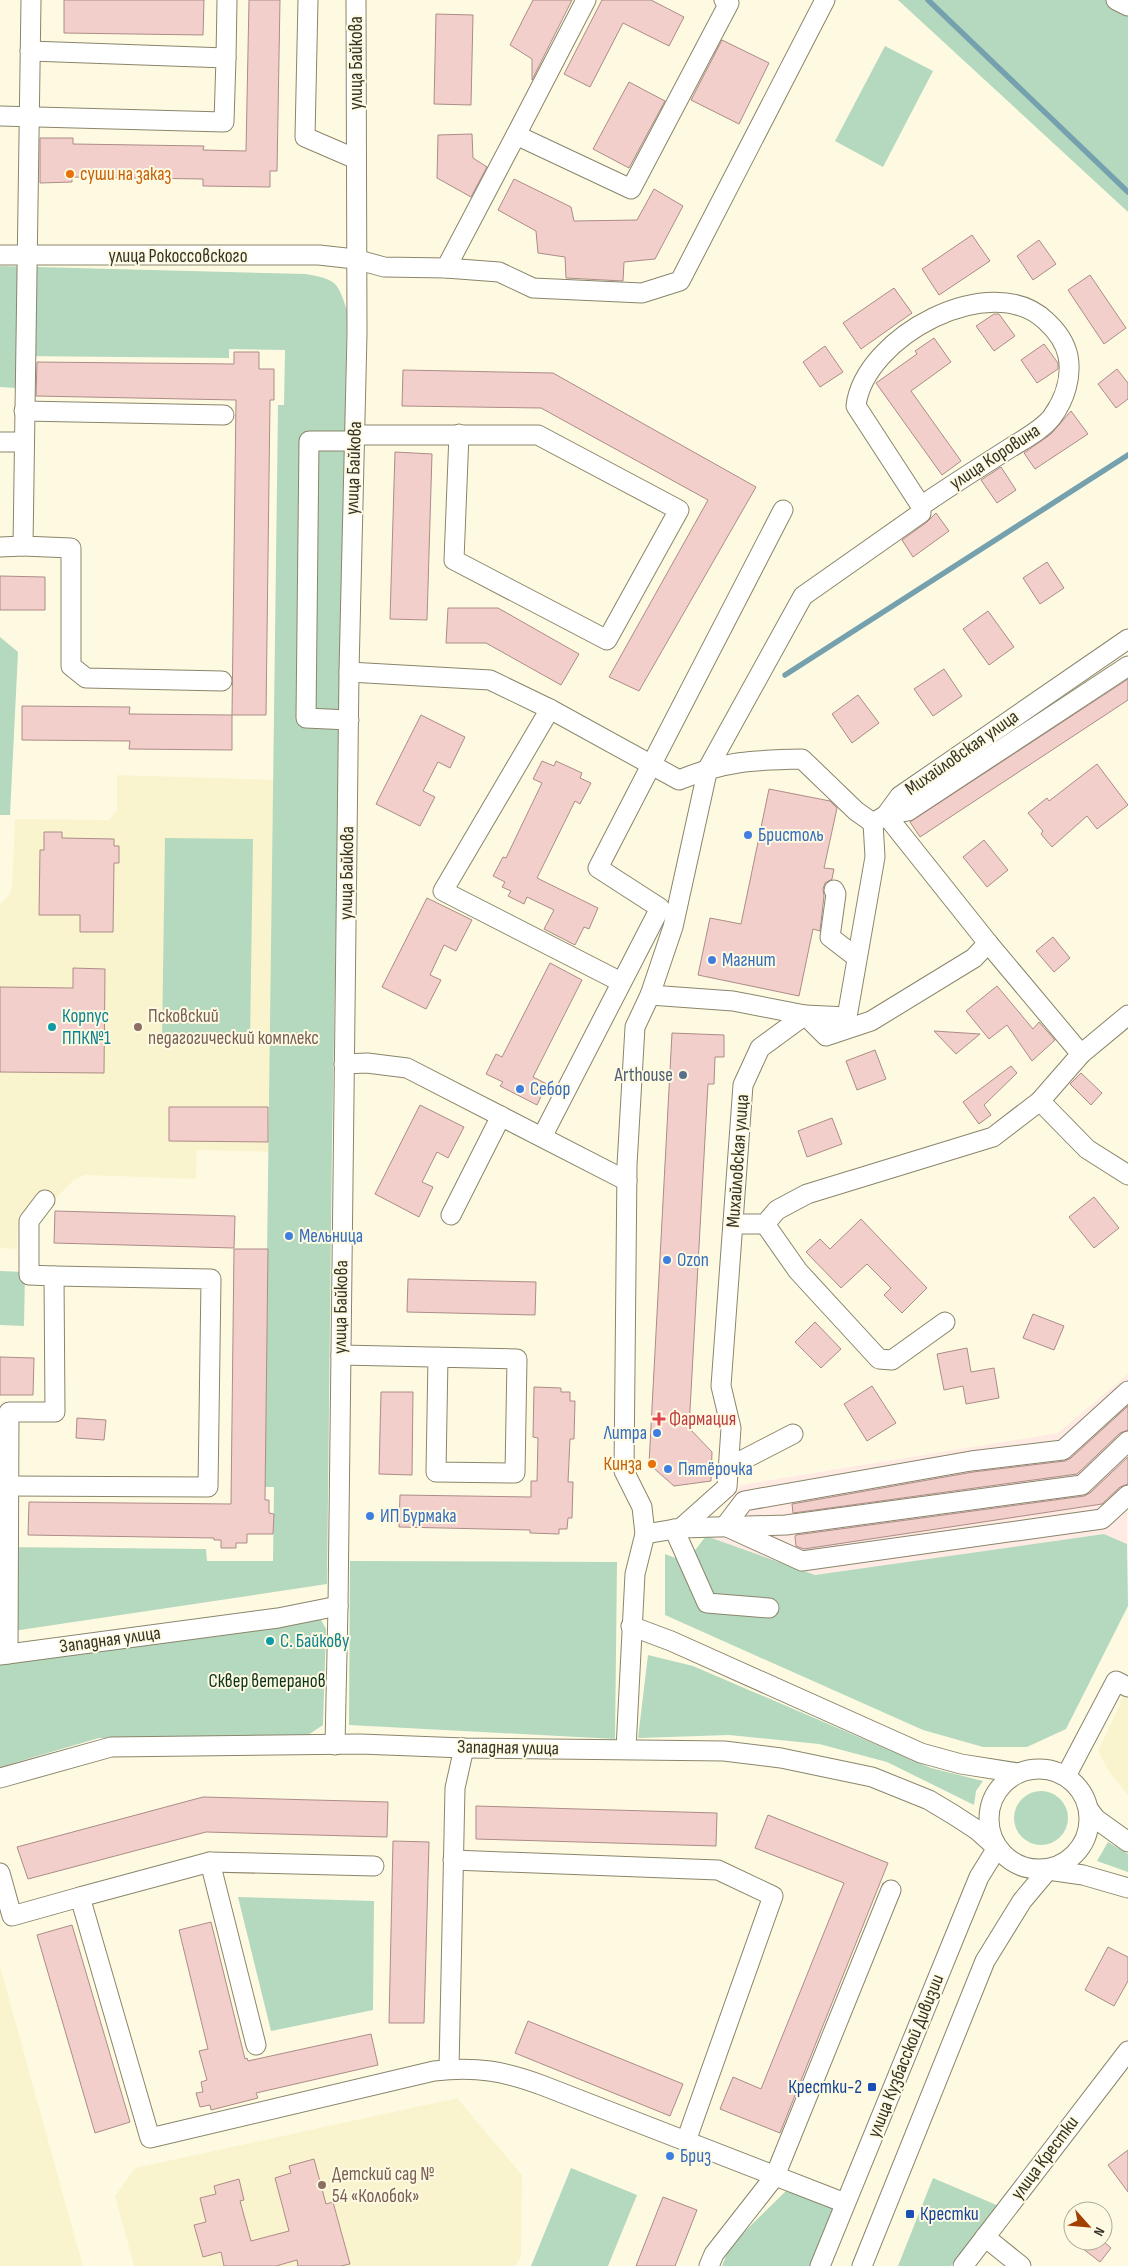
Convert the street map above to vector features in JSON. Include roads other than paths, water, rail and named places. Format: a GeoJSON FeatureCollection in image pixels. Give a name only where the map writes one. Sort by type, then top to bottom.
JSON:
{"type":"FeatureCollection","features":[{"type":"Feature","properties":{"kind":"street"},"geometry":{"type":"LineString","coordinates":[[23,546],[31,0]]}},
{"type":"Feature","properties":{"kind":"street"},"geometry":{"type":"LineString","coordinates":[[0,116],[224,122],[226,0]]}},
{"type":"Feature","properties":{"kind":"street"},"geometry":{"type":"LineString","coordinates":[[308,0],[305,136],[356,159]]}},
{"type":"Feature","properties":{"kind":"street","name":"улица Байкова"},"geometry":{"type":"LineString","coordinates":[[335,1745],[349,672],[357,334],[356,0]]}},
{"type":"Feature","properties":{"kind":"street"},"geometry":{"type":"LineString","coordinates":[[446,268],[586,0]]}},
{"type":"Feature","properties":{"kind":"street"},"geometry":{"type":"LineString","coordinates":[[516,135],[632,189],[729,3],[724,0]]}},
{"type":"Feature","properties":{"kind":"street","name":"улица Рокоссовского"},"geometry":{"type":"LineString","coordinates":[[0,255],[319,255],[356,259],[384,267],[446,268],[499,272],[533,288],[642,293],[680,281],[825,0]]}},
{"type":"Feature","properties":{"kind":"street"},"geometry":{"type":"LineString","coordinates":[[1116,0],[1128,6]]}},
{"type":"Feature","properties":{"kind":"street"},"geometry":{"type":"LineString","coordinates":[[30,51],[226,58]]}},
{"type":"Feature","properties":{"kind":"street","name":"улица Коровина"},"geometry":{"type":"LineString","coordinates":[[645,1534],[642,1507],[624,1471],[627,1180],[635,1027],[650,995],[673,927],[708,768],[803,596],[922,513],[920,506],[856,406],[857,395],[864,382],[894,343],[927,320],[944,312],[987,303],[1008,303],[1026,307],[1042,317],[1054,328],[1066,348],[1070,368],[1068,381],[1060,404],[1043,426],[920,506]]}},
{"type":"Feature","properties":{"kind":"street"},"geometry":{"type":"LineString","coordinates":[[24,411],[224,415]]}},
{"type":"Feature","properties":{"kind":"street"},"geometry":{"type":"LineString","coordinates":[[349,720],[306,718],[309,441],[459,434],[538,435],[679,510],[607,640],[454,560],[459,434]]}},
{"type":"Feature","properties":{"kind":"street"},"geometry":{"type":"LineString","coordinates":[[0,442],[24,442]]}},
{"type":"Feature","properties":{"kind":"street"},"geometry":{"type":"LineString","coordinates":[[542,1137],[660,908],[598,868],[783,510]]}},
{"type":"Feature","properties":{"kind":"street"},"geometry":{"type":"LineString","coordinates":[[0,547],[71,548],[71,666],[86,678],[222,681]]}},
{"type":"Feature","properties":{"kind":"street","name":"Михайловская улица"},"geometry":{"type":"LineString","coordinates":[[880,819],[900,796],[1128,639]]}},
{"type":"Feature","properties":{"kind":"street"},"geometry":{"type":"LineString","coordinates":[[880,819],[908,811],[1128,666]]}},
{"type":"Feature","properties":{"kind":"street"},"geometry":{"type":"LineString","coordinates":[[349,672],[490,680],[550,709],[679,780],[708,768],[746,760],[802,759],[856,811],[880,819],[1081,1054]]}},
{"type":"Feature","properties":{"kind":"street"},"geometry":{"type":"LineString","coordinates":[[550,709],[443,891],[621,982]]}},
{"type":"Feature","properties":{"kind":"street"},"geometry":{"type":"LineString","coordinates":[[650,995],[733,1001],[805,1015],[847,1017],[880,819]]}},
{"type":"Feature","properties":{"kind":"street"},"geometry":{"type":"LineString","coordinates":[[834,890],[836,894],[830,937],[856,957]]}},
{"type":"Feature","properties":{"kind":"street"},"geometry":{"type":"LineString","coordinates":[[805,1015],[826,1036],[871,1021],[974,958],[988,943]]}},
{"type":"Feature","properties":{"kind":"street","name":"Михайловская улица"},"geometry":{"type":"LineString","coordinates":[[677,1529],[727,1487],[732,1428],[721,1386],[743,1085],[760,1048],[805,1015]]}},
{"type":"Feature","properties":{"kind":"street"},"geometry":{"type":"LineString","coordinates":[[733,1224],[765,1224],[777,1210],[807,1194],[993,1137],[1040,1101],[1081,1054],[1128,1015]]}},
{"type":"Feature","properties":{"kind":"street"},"geometry":{"type":"LineString","coordinates":[[344,1064],[367,1063],[407,1068],[627,1180]]}},
{"type":"Feature","properties":{"kind":"street"},"geometry":{"type":"LineString","coordinates":[[1040,1101],[1087,1149],[1128,1175]]}},
{"type":"Feature","properties":{"kind":"street"},"geometry":{"type":"LineString","coordinates":[[451,1215],[501,1116]]}},
{"type":"Feature","properties":{"kind":"street"},"geometry":{"type":"LineString","coordinates":[[9,1486],[208,1487],[211,1279],[29,1275],[29,1221],[45,1200]]}},
{"type":"Feature","properties":{"kind":"street"},"geometry":{"type":"LineString","coordinates":[[765,1224],[798,1271],[879,1359],[892,1360],[945,1322]]}},
{"type":"Feature","properties":{"kind":"street"},"geometry":{"type":"LineString","coordinates":[[4,1654],[4,1515],[9,1486],[5,1412],[55,1412],[54,1276]]}},
{"type":"Feature","properties":{"kind":"street"},"geometry":{"type":"LineString","coordinates":[[340,1355],[438,1357],[518,1359],[515,1473],[436,1472],[438,1357]]}},
{"type":"Feature","properties":{"kind":"street"},"geometry":{"type":"LineString","coordinates":[[725,1526],[744,1501],[971,1461],[1063,1450],[1128,1391]]}},
{"type":"Feature","properties":{"kind":"street"},"geometry":{"type":"LineString","coordinates":[[729,1467],[793,1434]]}},
{"type":"Feature","properties":{"kind":"street"},"geometry":{"type":"LineString","coordinates":[[626,1749],[635,1574],[645,1534],[677,1529],[725,1526],[786,1526],[1082,1485],[1128,1441]]}},
{"type":"Feature","properties":{"kind":"street"},"geometry":{"type":"LineString","coordinates":[[725,1526],[802,1562],[1102,1519],[1128,1496]]}},
{"type":"Feature","properties":{"kind":"street"},"geometry":{"type":"LineString","coordinates":[[677,1529],[707,1603],[770,1608]]}},
{"type":"Feature","properties":{"kind":"street","name":"Западная улица"},"geometry":{"type":"LineString","coordinates":[[4,1654],[278,1618],[338,1606]]}},
{"type":"Feature","properties":{"kind":"street"},"geometry":{"type":"LineString","coordinates":[[632,1626],[671,1641],[921,1753],[961,1764],[1003,1772],[1018,1773],[1034,1769],[1051,1770],[1066,1776],[1078,1786],[1087,1800],[1089,1832],[1082,1848],[1067,1862],[1048,1870]]}},
{"type":"Feature","properties":{"kind":"street"},"geometry":{"type":"LineString","coordinates":[[1066,1776],[1116,1682],[1128,1687]]}},
{"type":"Feature","properties":{"kind":"street","name":"Западная улица"},"geometry":{"type":"LineString","coordinates":[[0,1778],[111,1747],[360,1744],[464,1748],[724,1751],[762,1755],[872,1777],[928,1800],[946,1810],[977,1830],[998,1848]]}},
{"type":"Feature","properties":{"kind":"street"},"geometry":{"type":"LineString","coordinates":[[449,2069],[455,1788],[464,1748]]}},
{"type":"Feature","properties":{"kind":"street"},"geometry":{"type":"LineString","coordinates":[[1018,1773],[1005,1782],[995,1795],[989,1811],[992,1837],[998,1848],[1009,1860],[1027,1869],[1083,1875],[1128,1888]]}},
{"type":"Feature","properties":{"kind":"street"},"geometry":{"type":"LineString","coordinates":[[1089,1810],[1096,1818],[1128,1842]]}},
{"type":"Feature","properties":{"kind":"street","name":"улица Кузбасской Дивизии"},"geometry":{"type":"LineString","coordinates":[[820,2266],[979,1877],[998,1848]]}},
{"type":"Feature","properties":{"kind":"street"},"geometry":{"type":"LineString","coordinates":[[454,1860],[718,1870],[774,1896],[686,2141]]}},
{"type":"Feature","properties":{"kind":"street"},"geometry":{"type":"LineString","coordinates":[[210,1862],[256,2045]]}},
{"type":"Feature","properties":{"kind":"street"},"geometry":{"type":"LineString","coordinates":[[0,1873],[12,1916],[210,1862],[374,1866]]}},
{"type":"Feature","properties":{"kind":"street","name":"улица Кузбасской Дивизии"},"geometry":{"type":"LineString","coordinates":[[862,2266],[985,1961],[1022,1901],[1048,1870]]}},
{"type":"Feature","properties":{"kind":"street"},"geometry":{"type":"LineString","coordinates":[[709,2266],[714,2254],[775,2176],[891,1890]]}},
{"type":"Feature","properties":{"kind":"street"},"geometry":{"type":"LineString","coordinates":[[80,1897],[150,2138],[434,2071],[486,2069],[514,2075],[845,2203]]}},
{"type":"Feature","properties":{"kind":"street","name":"улица Крестки"},"geometry":{"type":"LineString","coordinates":[[963,2266],[1128,2051]]}},
{"type":"Feature","properties":{"kind":"street"},"geometry":{"type":"LineString","coordinates":[[985,2237],[1021,2266]]}},
{"type":"Feature","properties":{"kind":"waterway"},"geometry":{"type":"LineString","coordinates":[[928,0],[1128,192]]}},
{"type":"Feature","properties":{"kind":"waterway"},"geometry":{"type":"LineString","coordinates":[[785,675],[1128,455]]}},
{"type":"Feature","properties":{"kind":"place","name":"суши на заказ"},"geometry":{"type":"Point","coordinates":[70,174]}},
{"type":"Feature","properties":{"kind":"place","name":"Бристоль"},"geometry":{"type":"Point","coordinates":[748,835]}},
{"type":"Feature","properties":{"kind":"place","name":"Магнит"},"geometry":{"type":"Point","coordinates":[712,960]}},
{"type":"Feature","properties":{"kind":"place","name":"Корпус ППК№1"},"geometry":{"type":"Point","coordinates":[52,1027]}},
{"type":"Feature","properties":{"kind":"place","name":"Псковский педагогический комплекс"},"geometry":{"type":"Point","coordinates":[138,1027]}},
{"type":"Feature","properties":{"kind":"place","name":"Arthouse"},"geometry":{"type":"Point","coordinates":[683,1075]}},
{"type":"Feature","properties":{"kind":"place","name":"Себор"},"geometry":{"type":"Point","coordinates":[520,1089]}},
{"type":"Feature","properties":{"kind":"place","name":"Мельница"},"geometry":{"type":"Point","coordinates":[289,1236]}},
{"type":"Feature","properties":{"kind":"place","name":"Ozon"},"geometry":{"type":"Point","coordinates":[667,1260]}},
{"type":"Feature","properties":{"kind":"place","name":"Фармация"},"geometry":{"type":"Point","coordinates":[659,1419]}},
{"type":"Feature","properties":{"kind":"place","name":"Литра"},"geometry":{"type":"Point","coordinates":[657,1433]}},
{"type":"Feature","properties":{"kind":"place","name":"Кинза"},"geometry":{"type":"Point","coordinates":[652,1464]}},
{"type":"Feature","properties":{"kind":"place","name":"Пятёрочка"},"geometry":{"type":"Point","coordinates":[668,1469]}},
{"type":"Feature","properties":{"kind":"place","name":"ИП Бурмака"},"geometry":{"type":"Point","coordinates":[370,1516]}},
{"type":"Feature","properties":{"kind":"place","name":"С. Байкову"},"geometry":{"type":"Point","coordinates":[270,1641]}},
{"type":"Feature","properties":{"kind":"place","name":"Крестки-2"},"geometry":{"type":"Point","coordinates":[872,2087]}},
{"type":"Feature","properties":{"kind":"place","name":"Бриз"},"geometry":{"type":"Point","coordinates":[670,2156]}},
{"type":"Feature","properties":{"kind":"place","name":"Детский сад № 54 «Колобок»"},"geometry":{"type":"Point","coordinates":[322,2185]}},
{"type":"Feature","properties":{"kind":"place","name":"Крестки"},"geometry":{"type":"Point","coordinates":[910,2214]}},
{"type":"Feature","properties":{"kind":"park label","name":"Сквер ветеранов"},"geometry":{"type":"Point","coordinates":[267,1681]}}]}
